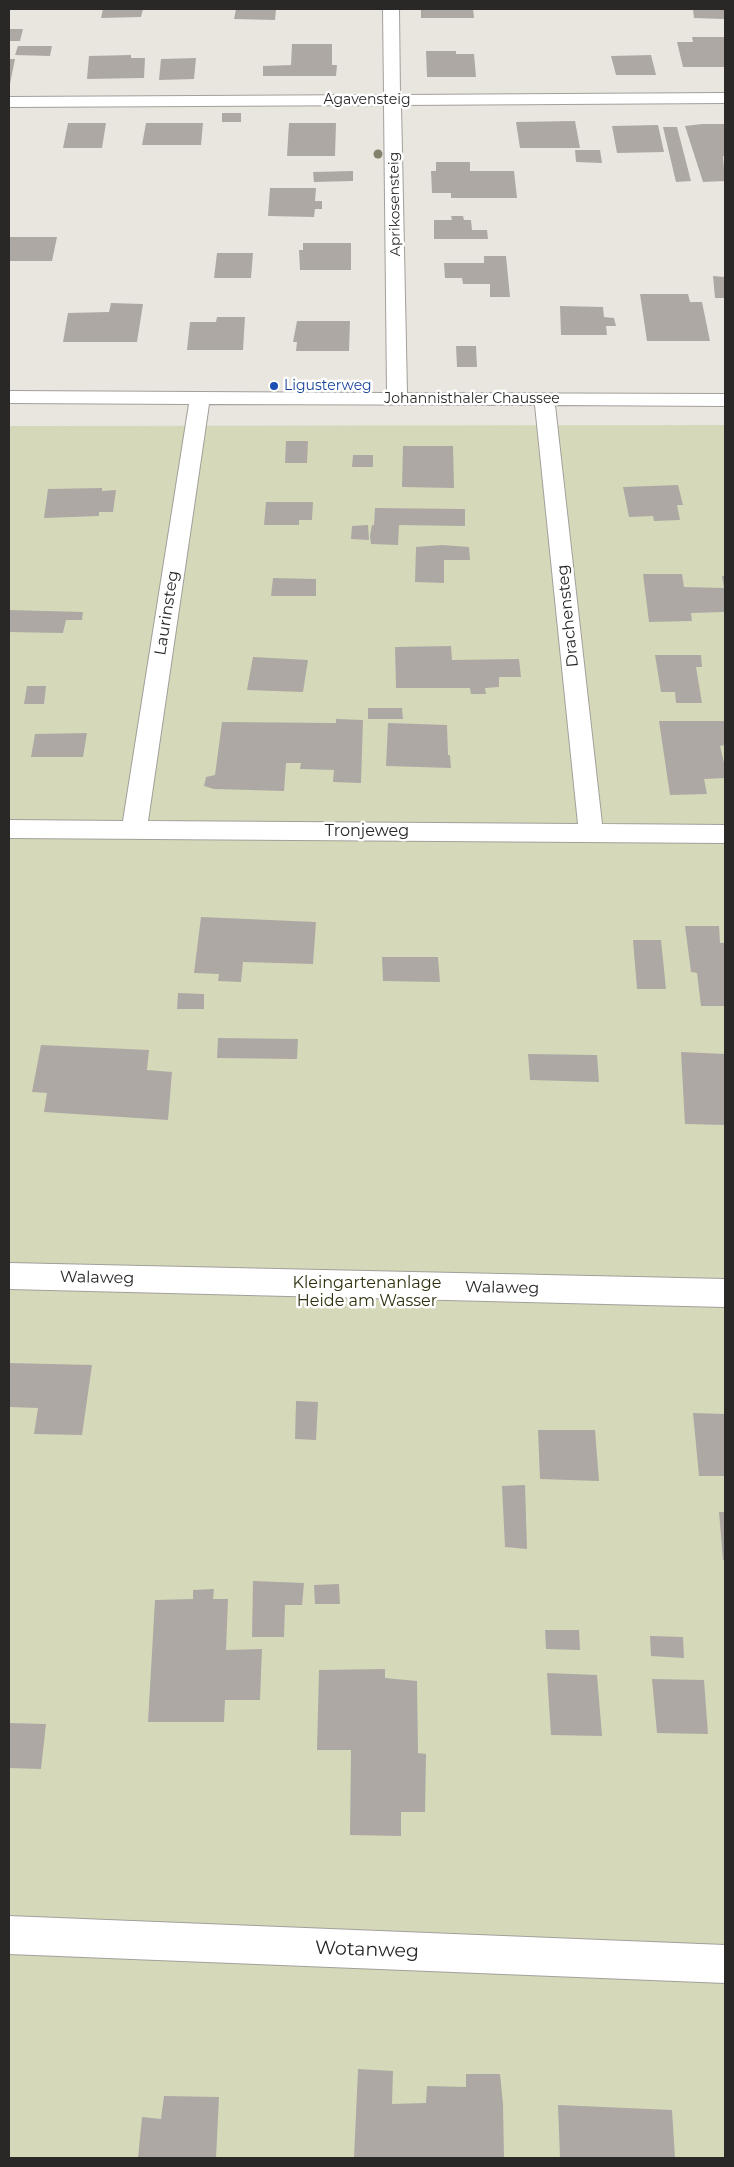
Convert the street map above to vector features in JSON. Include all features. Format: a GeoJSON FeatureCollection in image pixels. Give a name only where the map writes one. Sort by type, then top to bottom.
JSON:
{"type":"FeatureCollection","features":[{"type":"Feature","properties":{"kind":"street","name":"Aprikosensteig"},"geometry":{"type":"LineString","coordinates":[[391,9],[394,100],[397,399]]}},
{"type":"Feature","properties":{"kind":"street","name":"Agavensteig"},"geometry":{"type":"LineString","coordinates":[[9,102],[725,98]]}},
{"type":"Feature","properties":{"kind":"street","name":"Johannisthaler Chaussee"},"geometry":{"type":"LineString","coordinates":[[9,397],[725,400]]}},
{"type":"Feature","properties":{"kind":"street","name":"Laurinsteg"},"geometry":{"type":"LineString","coordinates":[[134,830],[200,397]]}},
{"type":"Feature","properties":{"kind":"street","name":"Drachensteg"},"geometry":{"type":"LineString","coordinates":[[544,399],[591,833]]}},
{"type":"Feature","properties":{"kind":"street","name":"Tronjeweg"},"geometry":{"type":"LineString","coordinates":[[9,829],[725,834]]}},
{"type":"Feature","properties":{"kind":"street","name":"Walaweg"},"geometry":{"type":"LineString","coordinates":[[9,1276],[725,1293]]}},
{"type":"Feature","properties":{"kind":"street","name":"Wotanweg"},"geometry":{"type":"LineString","coordinates":[[9,1935],[725,1964]]}},
{"type":"Feature","properties":{"kind":"green space","name":"Kleingartenanlage Heide am Wasser"},"geometry":{"type":"Polygon","coordinates":[[[725,425],[725,2158],[9,2158],[9,426],[725,425]]]}},
{"type":"Feature","properties":{"kind":"building"},"geometry":{"type":"Polygon","coordinates":[[[103,9],[143,9],[141,17],[101,18],[103,9]]]}},
{"type":"Feature","properties":{"kind":"building"},"geometry":{"type":"Polygon","coordinates":[[[236,9],[276,9],[275,20],[234,19],[236,9]]]}},
{"type":"Feature","properties":{"kind":"building"},"geometry":{"type":"Polygon","coordinates":[[[421,9],[473,9],[474,18],[421,18],[421,9]]]}},
{"type":"Feature","properties":{"kind":"building"},"geometry":{"type":"Polygon","coordinates":[[[693,9],[725,9],[725,19],[694,18],[693,9]]]}},
{"type":"Feature","properties":{"kind":"building"},"geometry":{"type":"Polygon","coordinates":[[[9,29],[23,29],[20,41],[9,41],[9,29]]]}},
{"type":"Feature","properties":{"kind":"building"},"geometry":{"type":"Polygon","coordinates":[[[692,37],[725,37],[725,67],[683,67],[677,42],[693,42],[692,37]]]}},
{"type":"Feature","properties":{"kind":"building"},"geometry":{"type":"Polygon","coordinates":[[[292,44],[332,44],[332,65],[337,65],[336,76],[263,76],[263,66],[291,65],[292,44]]]}},
{"type":"Feature","properties":{"kind":"building"},"geometry":{"type":"Polygon","coordinates":[[[18,46],[52,46],[50,56],[15,55],[18,46]]]}},
{"type":"Feature","properties":{"kind":"building"},"geometry":{"type":"Polygon","coordinates":[[[426,51],[456,51],[456,54],[474,54],[476,77],[427,77],[426,51]]]}},
{"type":"Feature","properties":{"kind":"building"},"geometry":{"type":"Polygon","coordinates":[[[131,55],[131,58],[145,58],[144,78],[87,79],[89,56],[131,55]]]}},
{"type":"Feature","properties":{"kind":"building"},"geometry":{"type":"Polygon","coordinates":[[[651,55],[656,75],[616,75],[611,56],[651,55]]]}},
{"type":"Feature","properties":{"kind":"building"},"geometry":{"type":"Polygon","coordinates":[[[196,58],[194,79],[159,80],[161,59],[196,58]]]}},
{"type":"Feature","properties":{"kind":"building"},"geometry":{"type":"Polygon","coordinates":[[[9,59],[15,59],[10,84],[9,83],[9,59]]]}},
{"type":"Feature","properties":{"kind":"building"},"geometry":{"type":"Polygon","coordinates":[[[222,113],[241,113],[241,122],[222,122],[222,113]]]}},
{"type":"Feature","properties":{"kind":"building"},"geometry":{"type":"Polygon","coordinates":[[[575,121],[580,148],[520,148],[516,122],[575,121]]]}},
{"type":"Feature","properties":{"kind":"building"},"geometry":{"type":"Polygon","coordinates":[[[68,123],[106,123],[102,148],[63,148],[68,123]]]}},
{"type":"Feature","properties":{"kind":"building"},"geometry":{"type":"Polygon","coordinates":[[[146,123],[203,123],[201,145],[142,145],[146,123]]]}},
{"type":"Feature","properties":{"kind":"building"},"geometry":{"type":"Polygon","coordinates":[[[289,123],[336,123],[335,156],[287,156],[289,123]]]}},
{"type":"Feature","properties":{"kind":"building"},"geometry":{"type":"Polygon","coordinates":[[[725,124],[725,156],[723,156],[725,181],[703,182],[685,126],[725,124]]]}},
{"type":"Feature","properties":{"kind":"building"},"geometry":{"type":"Polygon","coordinates":[[[658,125],[664,152],[617,153],[612,126],[658,125]]]}},
{"type":"Feature","properties":{"kind":"building"},"geometry":{"type":"Polygon","coordinates":[[[663,127],[677,127],[691,181],[676,182],[663,127]]]}},
{"type":"Feature","properties":{"kind":"building"},"geometry":{"type":"Polygon","coordinates":[[[575,150],[600,150],[602,163],[576,162],[575,150]]]}},
{"type":"Feature","properties":{"kind":"building"},"geometry":{"type":"Polygon","coordinates":[[[436,162],[470,162],[470,171],[514,171],[517,198],[451,198],[451,193],[432,193],[431,171],[436,171],[436,162]]]}},
{"type":"Feature","properties":{"kind":"building"},"geometry":{"type":"Polygon","coordinates":[[[353,171],[353,181],[314,182],[313,172],[353,171]]]}},
{"type":"Feature","properties":{"kind":"building"},"geometry":{"type":"Polygon","coordinates":[[[270,188],[316,188],[315,201],[322,201],[322,209],[315,209],[314,217],[268,216],[270,188]]]}},
{"type":"Feature","properties":{"kind":"building"},"geometry":{"type":"Polygon","coordinates":[[[451,216],[463,216],[464,220],[471,220],[472,230],[487,230],[488,239],[434,239],[434,220],[452,220],[451,216]]]}},
{"type":"Feature","properties":{"kind":"building"},"geometry":{"type":"Polygon","coordinates":[[[9,237],[57,237],[52,261],[9,261],[9,237]]]}},
{"type":"Feature","properties":{"kind":"building"},"geometry":{"type":"Polygon","coordinates":[[[303,243],[351,243],[351,270],[300,270],[299,250],[303,250],[303,243]]]}},
{"type":"Feature","properties":{"kind":"building"},"geometry":{"type":"Polygon","coordinates":[[[217,253],[253,253],[251,278],[214,278],[217,253]]]}},
{"type":"Feature","properties":{"kind":"building"},"geometry":{"type":"Polygon","coordinates":[[[484,256],[506,256],[510,297],[490,297],[490,284],[463,284],[462,278],[445,278],[444,263],[484,263],[484,256]]]}},
{"type":"Feature","properties":{"kind":"building"},"geometry":{"type":"Polygon","coordinates":[[[713,276],[725,277],[725,298],[715,298],[713,276]]]}},
{"type":"Feature","properties":{"kind":"building"},"geometry":{"type":"Polygon","coordinates":[[[640,294],[688,294],[690,302],[702,302],[710,341],[647,341],[640,294]]]}},
{"type":"Feature","properties":{"kind":"building"},"geometry":{"type":"Polygon","coordinates":[[[111,303],[143,304],[137,342],[63,342],[68,313],[109,312],[111,303]]]}},
{"type":"Feature","properties":{"kind":"building"},"geometry":{"type":"Polygon","coordinates":[[[560,306],[603,307],[604,317],[614,318],[616,326],[606,326],[607,335],[561,335],[560,306]]]}},
{"type":"Feature","properties":{"kind":"building"},"geometry":{"type":"Polygon","coordinates":[[[217,317],[245,317],[243,350],[187,350],[190,322],[216,322],[217,317]]]}},
{"type":"Feature","properties":{"kind":"building"},"geometry":{"type":"Polygon","coordinates":[[[297,321],[350,321],[349,351],[296,351],[297,342],[293,342],[297,321]]]}},
{"type":"Feature","properties":{"kind":"building"},"geometry":{"type":"Polygon","coordinates":[[[456,346],[476,346],[477,367],[457,367],[456,346]]]}},
{"type":"Feature","properties":{"kind":"building"},"geometry":{"type":"Polygon","coordinates":[[[286,441],[308,441],[307,463],[285,463],[286,441]]]}},
{"type":"Feature","properties":{"kind":"building"},"geometry":{"type":"Polygon","coordinates":[[[403,446],[453,446],[454,488],[402,487],[403,446]]]}},
{"type":"Feature","properties":{"kind":"building"},"geometry":{"type":"Polygon","coordinates":[[[353,455],[373,455],[373,467],[352,467],[353,455]]]}},
{"type":"Feature","properties":{"kind":"building"},"geometry":{"type":"Polygon","coordinates":[[[678,485],[683,505],[677,505],[680,520],[654,521],[653,516],[629,517],[623,487],[678,485]]]}},
{"type":"Feature","properties":{"kind":"building"},"geometry":{"type":"Polygon","coordinates":[[[102,488],[102,491],[116,490],[113,512],[99,512],[99,516],[44,518],[48,489],[102,488]]]}},
{"type":"Feature","properties":{"kind":"building"},"geometry":{"type":"Polygon","coordinates":[[[266,502],[313,502],[312,520],[299,520],[299,525],[264,525],[266,502]]]}},
{"type":"Feature","properties":{"kind":"building"},"geometry":{"type":"Polygon","coordinates":[[[375,508],[465,509],[465,526],[399,525],[398,545],[371,544],[370,536],[372,525],[374,525],[375,508]]]}},
{"type":"Feature","properties":{"kind":"building"},"geometry":{"type":"Polygon","coordinates":[[[368,525],[369,540],[351,539],[352,526],[368,525]]]}},
{"type":"Feature","properties":{"kind":"building"},"geometry":{"type":"Polygon","coordinates":[[[442,545],[469,547],[470,560],[444,560],[444,583],[415,582],[416,547],[442,545]]]}},
{"type":"Feature","properties":{"kind":"building"},"geometry":{"type":"Polygon","coordinates":[[[643,574],[682,574],[684,587],[724,588],[722,576],[725,576],[725,612],[691,613],[692,621],[649,622],[643,574]]]}},
{"type":"Feature","properties":{"kind":"building"},"geometry":{"type":"Polygon","coordinates":[[[273,578],[316,579],[316,596],[271,596],[273,578]]]}},
{"type":"Feature","properties":{"kind":"building"},"geometry":{"type":"Polygon","coordinates":[[[9,610],[83,612],[82,620],[66,620],[63,633],[9,632],[9,610]]]}},
{"type":"Feature","properties":{"kind":"building"},"geometry":{"type":"Polygon","coordinates":[[[451,646],[452,660],[519,659],[521,677],[499,677],[499,687],[485,688],[486,694],[471,694],[470,688],[396,688],[395,647],[451,646]]]}},
{"type":"Feature","properties":{"kind":"building"},"geometry":{"type":"Polygon","coordinates":[[[655,655],[701,655],[702,667],[696,667],[702,703],[676,703],[675,692],[661,692],[655,655]]]}},
{"type":"Feature","properties":{"kind":"building"},"geometry":{"type":"Polygon","coordinates":[[[253,657],[308,660],[303,692],[247,690],[253,657]]]}},
{"type":"Feature","properties":{"kind":"building"},"geometry":{"type":"Polygon","coordinates":[[[27,686],[46,686],[44,704],[24,704],[27,686]]]}},
{"type":"Feature","properties":{"kind":"building"},"geometry":{"type":"Polygon","coordinates":[[[368,708],[402,708],[403,719],[368,719],[368,708]]]}},
{"type":"Feature","properties":{"kind":"building"},"geometry":{"type":"Polygon","coordinates":[[[336,719],[363,720],[361,783],[333,782],[334,770],[300,769],[301,763],[286,763],[284,791],[214,789],[204,786],[206,777],[215,775],[222,722],[336,723],[336,719]]]}},
{"type":"Feature","properties":{"kind":"building"},"geometry":{"type":"Polygon","coordinates":[[[659,721],[725,721],[725,745],[720,746],[725,767],[725,778],[704,779],[707,794],[670,795],[659,721]]]}},
{"type":"Feature","properties":{"kind":"building"},"geometry":{"type":"Polygon","coordinates":[[[388,723],[447,725],[448,755],[450,755],[451,768],[386,766],[388,723]]]}},
{"type":"Feature","properties":{"kind":"building"},"geometry":{"type":"Polygon","coordinates":[[[87,733],[83,757],[31,757],[35,734],[87,733]]]}},
{"type":"Feature","properties":{"kind":"building"},"geometry":{"type":"Polygon","coordinates":[[[201,917],[316,922],[313,964],[243,962],[241,982],[218,981],[219,974],[194,973],[201,917]]]}},
{"type":"Feature","properties":{"kind":"building"},"geometry":{"type":"Polygon","coordinates":[[[685,926],[719,926],[720,943],[725,943],[725,1006],[701,1006],[697,973],[691,972],[685,926]]]}},
{"type":"Feature","properties":{"kind":"building"},"geometry":{"type":"Polygon","coordinates":[[[633,940],[661,940],[666,989],[637,989],[633,940]]]}},
{"type":"Feature","properties":{"kind":"building"},"geometry":{"type":"Polygon","coordinates":[[[382,957],[438,957],[440,982],[383,981],[382,957]]]}},
{"type":"Feature","properties":{"kind":"building"},"geometry":{"type":"Polygon","coordinates":[[[178,993],[204,994],[204,1009],[177,1009],[178,993]]]}},
{"type":"Feature","properties":{"kind":"building"},"geometry":{"type":"Polygon","coordinates":[[[218,1038],[298,1039],[297,1059],[217,1058],[218,1038]]]}},
{"type":"Feature","properties":{"kind":"building"},"geometry":{"type":"Polygon","coordinates":[[[41,1045],[149,1050],[147,1070],[172,1072],[168,1120],[44,1112],[47,1093],[32,1092],[41,1045]]]}},
{"type":"Feature","properties":{"kind":"building"},"geometry":{"type":"Polygon","coordinates":[[[681,1052],[725,1054],[725,1125],[685,1124],[681,1052]]]}},
{"type":"Feature","properties":{"kind":"building"},"geometry":{"type":"Polygon","coordinates":[[[528,1054],[597,1055],[599,1082],[530,1080],[528,1054]]]}},
{"type":"Feature","properties":{"kind":"building"},"geometry":{"type":"Polygon","coordinates":[[[9,1363],[92,1365],[82,1435],[34,1434],[38,1408],[9,1407],[9,1363]]]}},
{"type":"Feature","properties":{"kind":"building"},"geometry":{"type":"Polygon","coordinates":[[[296,1401],[318,1402],[316,1440],[295,1439],[296,1401]]]}},
{"type":"Feature","properties":{"kind":"building"},"geometry":{"type":"Polygon","coordinates":[[[693,1413],[725,1414],[725,1476],[699,1476],[693,1413]]]}},
{"type":"Feature","properties":{"kind":"building"},"geometry":{"type":"Polygon","coordinates":[[[538,1430],[595,1430],[599,1481],[540,1479],[538,1430]]]}},
{"type":"Feature","properties":{"kind":"building"},"geometry":{"type":"Polygon","coordinates":[[[525,1485],[527,1549],[505,1547],[502,1486],[525,1485]]]}},
{"type":"Feature","properties":{"kind":"building"},"geometry":{"type":"Polygon","coordinates":[[[719,1512],[725,1512],[725,1560],[723,1560],[719,1512]]]}},
{"type":"Feature","properties":{"kind":"building"},"geometry":{"type":"Polygon","coordinates":[[[253,1581],[304,1583],[302,1605],[285,1605],[284,1637],[252,1637],[253,1581]]]}},
{"type":"Feature","properties":{"kind":"building"},"geometry":{"type":"Polygon","coordinates":[[[339,1584],[340,1604],[315,1604],[314,1585],[339,1584]]]}},
{"type":"Feature","properties":{"kind":"building"},"geometry":{"type":"Polygon","coordinates":[[[214,1589],[213,1599],[228,1599],[226,1650],[262,1649],[260,1700],[225,1700],[224,1722],[148,1722],[155,1600],[193,1599],[193,1590],[214,1589]]]}},
{"type":"Feature","properties":{"kind":"building"},"geometry":{"type":"Polygon","coordinates":[[[545,1630],[579,1630],[580,1650],[546,1649],[545,1630]]]}},
{"type":"Feature","properties":{"kind":"building"},"geometry":{"type":"Polygon","coordinates":[[[650,1636],[683,1637],[684,1658],[651,1656],[650,1636]]]}},
{"type":"Feature","properties":{"kind":"building"},"geometry":{"type":"Polygon","coordinates":[[[385,1669],[385,1678],[417,1681],[418,1753],[426,1754],[425,1812],[401,1812],[401,1836],[350,1835],[351,1750],[317,1750],[319,1670],[385,1669]]]}},
{"type":"Feature","properties":{"kind":"building"},"geometry":{"type":"Polygon","coordinates":[[[547,1673],[597,1675],[602,1736],[551,1735],[547,1673]]]}},
{"type":"Feature","properties":{"kind":"building"},"geometry":{"type":"Polygon","coordinates":[[[652,1679],[704,1680],[708,1734],[657,1733],[652,1679]]]}},
{"type":"Feature","properties":{"kind":"building"},"geometry":{"type":"Polygon","coordinates":[[[9,1723],[46,1724],[41,1769],[9,1768],[9,1723]]]}},
{"type":"Feature","properties":{"kind":"building"},"geometry":{"type":"Polygon","coordinates":[[[358,2069],[393,2071],[392,2104],[426,2103],[427,2086],[466,2087],[466,2074],[500,2074],[503,2104],[504,2158],[354,2158],[358,2069]]]}},
{"type":"Feature","properties":{"kind":"building"},"geometry":{"type":"Polygon","coordinates":[[[164,2096],[219,2097],[216,2158],[138,2158],[142,2117],[161,2119],[164,2096]]]}},
{"type":"Feature","properties":{"kind":"building"},"geometry":{"type":"Polygon","coordinates":[[[558,2105],[672,2110],[675,2158],[560,2158],[558,2105]]]}},
{"type":"Feature","properties":{"kind":"place","name":"Ligusterweg"},"geometry":{"type":"Point","coordinates":[274,386]}}]}
